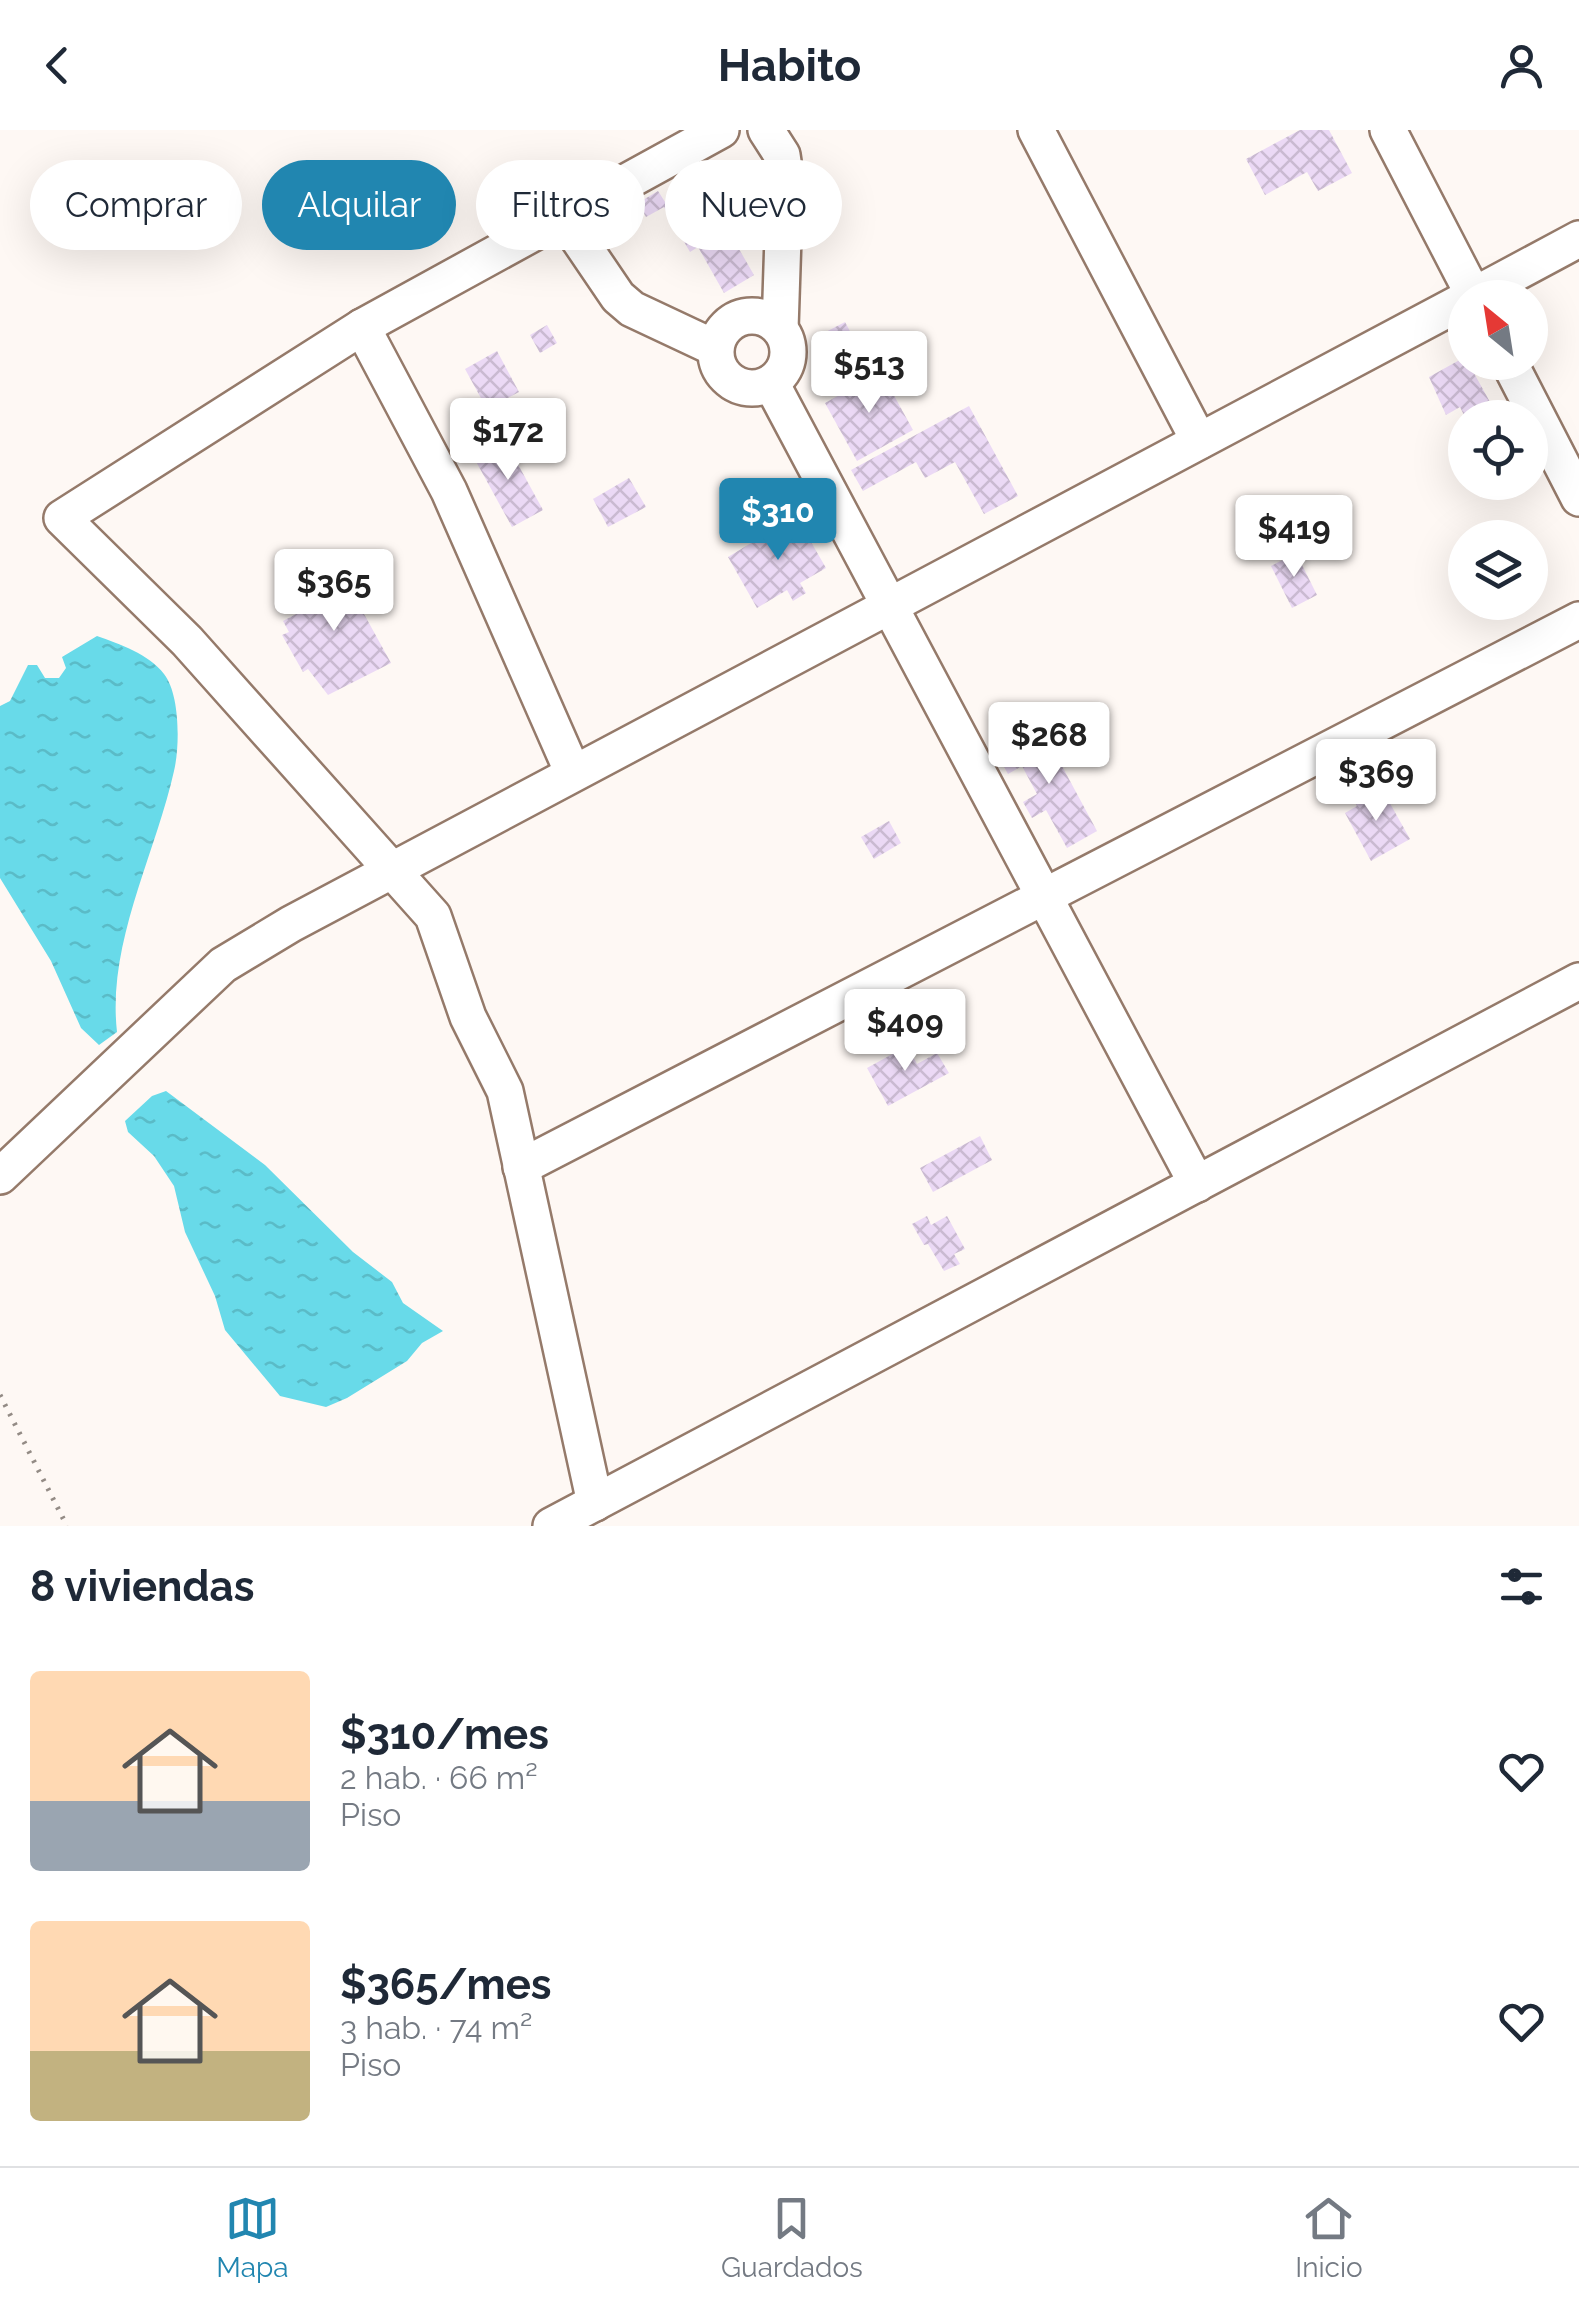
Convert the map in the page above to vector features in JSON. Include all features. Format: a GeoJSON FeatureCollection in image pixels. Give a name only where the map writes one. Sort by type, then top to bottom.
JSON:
{"type":"FeatureCollection","features":[{"type":"Feature","properties":{"kind":"street"},"geometry":{"type":"LineString","coordinates":[[645,171],[720,130]]}},
{"type":"Feature","properties":{"kind":"street"},"geometry":{"type":"LineString","coordinates":[[766,130],[782,155],[785,175],[780,329],[789,352],[781,375],[772,383],[749,389],[737,386],[720,370],[715,348],[726,326],[747,316],[771,320],[780,329]]}},
{"type":"Feature","properties":{"kind":"street"},"geometry":{"type":"LineString","coordinates":[[1036,130],[1199,441]]}},
{"type":"Feature","properties":{"kind":"street"},"geometry":{"type":"LineString","coordinates":[[1388,130],[1463,280]]}},
{"type":"Feature","properties":{"kind":"street"},"geometry":{"type":"LineString","coordinates":[[1503,280],[1579,239]]}},
{"type":"Feature","properties":{"kind":"street"},"geometry":{"type":"LineString","coordinates":[[502,250],[362,327],[62,518],[188,641],[433,916],[468,1017],[504,1091],[595,1502]]}},
{"type":"Feature","properties":{"kind":"street"},"geometry":{"type":"LineString","coordinates":[[586,250],[618,298],[632,309],[715,348]]}},
{"type":"Feature","properties":{"kind":"street"},"geometry":{"type":"LineString","coordinates":[[0,1176],[223,965],[889,604],[1448,309]]}},
{"type":"Feature","properties":{"kind":"street"},"geometry":{"type":"LineString","coordinates":[[362,327],[449,491],[572,774]]}},
{"type":"Feature","properties":{"kind":"street"},"geometry":{"type":"LineString","coordinates":[[1518,380],[1579,498]]}},
{"type":"Feature","properties":{"kind":"street"},"geometry":{"type":"LineString","coordinates":[[772,383],[1197,1184]]}},
{"type":"Feature","properties":{"kind":"street"},"geometry":{"type":"LineString","coordinates":[[521,1166],[1579,620]]}},
{"type":"Feature","properties":{"kind":"street"},"geometry":{"type":"LineString","coordinates":[[551,1526],[1579,981]]}},
{"type":"Feature","properties":{"kind":"path"},"geometry":{"type":"LineString","coordinates":[[0,1395],[67,1526]]}},
{"type":"Feature","properties":{"kind":"water"},"geometry":{"type":"Polygon","coordinates":[[[97,636],[142,655],[164,674],[176,707],[178,735],[166,803],[119,966],[117,1032],[99,1045],[81,1028],[51,961],[0,878],[0,706],[10,701],[28,665],[37,665],[45,678],[59,678],[66,668],[62,657],[97,636]]]}},
{"type":"Feature","properties":{"kind":"water"},"geometry":{"type":"Polygon","coordinates":[[[166,1091],[265,1165],[353,1252],[392,1282],[403,1303],[443,1331],[422,1343],[407,1361],[326,1407],[280,1396],[225,1330],[215,1296],[185,1232],[174,1186],[154,1156],[128,1132],[125,1121],[152,1096],[166,1091]]]}},
{"type":"Feature","properties":{"kind":"building"},"geometry":{"type":"Polygon","coordinates":[[[1300,130],[1329,130],[1352,173],[1318,191],[1307,172],[1265,195],[1246,159],[1300,130]]]}},
{"type":"Feature","properties":{"kind":"building"},"geometry":{"type":"Polygon","coordinates":[[[658,191],[665,209],[646,217],[645,199],[658,191]]]}},
{"type":"Feature","properties":{"kind":"building"},"geometry":{"type":"Polygon","coordinates":[[[700,250],[740,250],[754,275],[724,293],[700,250]]]}},
{"type":"Feature","properties":{"kind":"building"},"geometry":{"type":"Polygon","coordinates":[[[845,322],[865,359],[839,373],[820,335],[845,322]]]}},
{"type":"Feature","properties":{"kind":"building"},"geometry":{"type":"Polygon","coordinates":[[[547,325],[557,343],[540,353],[530,335],[547,325]]]}},
{"type":"Feature","properties":{"kind":"building"},"geometry":{"type":"Polygon","coordinates":[[[497,351],[519,392],[487,409],[465,369],[497,351]]]}},
{"type":"Feature","properties":{"kind":"building"},"geometry":{"type":"Polygon","coordinates":[[[1448,366],[1448,380],[1478,380],[1489,400],[1448,400],[1446,415],[1429,377],[1448,366]]]}},
{"type":"Feature","properties":{"kind":"building"},"geometry":{"type":"Polygon","coordinates":[[[881,372],[913,430],[857,461],[825,403],[881,372]]]}},
{"type":"Feature","properties":{"kind":"building"},"geometry":{"type":"Polygon","coordinates":[[[969,406],[1018,496],[984,514],[955,462],[925,478],[916,462],[863,491],[851,470],[969,406]]]}},
{"type":"Feature","properties":{"kind":"building"},"geometry":{"type":"Polygon","coordinates":[[[504,439],[543,510],[512,527],[473,456],[504,439]]]}},
{"type":"Feature","properties":{"kind":"building"},"geometry":{"type":"Polygon","coordinates":[[[629,478],[646,507],[608,527],[593,499],[629,478]]]}},
{"type":"Feature","properties":{"kind":"building"},"geometry":{"type":"Polygon","coordinates":[[[796,516],[826,568],[800,583],[806,593],[793,601],[787,590],[757,608],[728,557],[796,516]]]}},
{"type":"Feature","properties":{"kind":"building"},"geometry":{"type":"Polygon","coordinates":[[[1296,553],[1317,595],[1292,608],[1271,566],[1296,553]]]}},
{"type":"Feature","properties":{"kind":"building"},"geometry":{"type":"Polygon","coordinates":[[[336,567],[345,584],[354,580],[371,610],[364,614],[391,663],[328,695],[308,669],[303,672],[282,635],[289,632],[283,621],[309,607],[298,588],[336,567]]]}},
{"type":"Feature","properties":{"kind":"building"},"geometry":{"type":"Polygon","coordinates":[[[1042,729],[1097,831],[1067,848],[1046,810],[1032,818],[1023,802],[1037,794],[1022,766],[1008,774],[997,754],[1042,729]]]}},
{"type":"Feature","properties":{"kind":"building"},"geometry":{"type":"Polygon","coordinates":[[[1367,789],[1372,798],[1383,791],[1410,839],[1371,861],[1345,813],[1357,806],[1352,798],[1367,789]]]}},
{"type":"Feature","properties":{"kind":"building"},"geometry":{"type":"Polygon","coordinates":[[[889,821],[901,843],[874,859],[861,837],[889,821]]]}},
{"type":"Feature","properties":{"kind":"building"},"geometry":{"type":"Polygon","coordinates":[[[907,1046],[917,1064],[937,1053],[949,1073],[888,1106],[867,1068],[907,1046]]]}},
{"type":"Feature","properties":{"kind":"building"},"geometry":{"type":"Polygon","coordinates":[[[980,1136],[992,1160],[933,1192],[920,1168],[980,1136]]]}},
{"type":"Feature","properties":{"kind":"building"},"geometry":{"type":"Polygon","coordinates":[[[927,1216],[931,1225],[947,1216],[965,1249],[954,1254],[960,1264],[944,1271],[928,1244],[924,1245],[912,1224],[927,1216]]]}}]}
